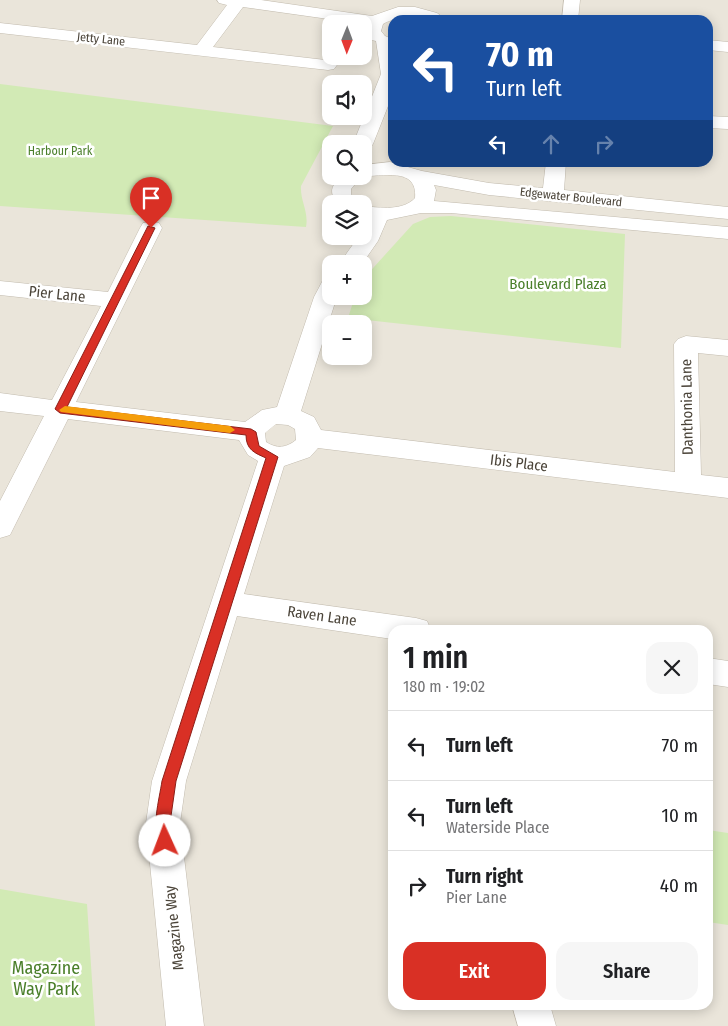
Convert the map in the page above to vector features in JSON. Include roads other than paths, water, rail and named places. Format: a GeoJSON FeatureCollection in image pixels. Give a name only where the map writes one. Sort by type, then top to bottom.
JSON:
{"type":"FeatureCollection","features":[{"type":"Feature","properties":{"kind":"street"},"geometry":{"type":"LineString","coordinates":[[431,15],[438,0]]}},
{"type":"Feature","properties":{"kind":"street"},"geometry":{"type":"LineString","coordinates":[[570,15],[572,0]]}},
{"type":"Feature","properties":{"kind":"street"},"geometry":{"type":"LineString","coordinates":[[202,50],[232,1],[375,21],[394,12],[416,15]]}},
{"type":"Feature","properties":{"kind":"street"},"geometry":{"type":"LineString","coordinates":[[375,21],[372,31],[388,40]]}},
{"type":"Feature","properties":{"kind":"street","name":"Jetty Lane"},"geometry":{"type":"LineString","coordinates":[[0,28],[322,64]]}},
{"type":"Feature","properties":{"kind":"street"},"geometry":{"type":"LineString","coordinates":[[713,45],[728,46]]}},
{"type":"Feature","properties":{"kind":"street"},"geometry":{"type":"LineString","coordinates":[[367,135],[388,82]]}},
{"type":"Feature","properties":{"kind":"street"},"geometry":{"type":"LineString","coordinates":[[713,122],[728,123]]}},
{"type":"Feature","properties":{"kind":"street"},"geometry":{"type":"LineString","coordinates":[[553,196],[556,167]]}},
{"type":"Feature","properties":{"kind":"street","name":"Edgewater Boulevard"},"geometry":{"type":"LineString","coordinates":[[372,171],[382,168],[406,170],[489,189],[728,213]]}},
{"type":"Feature","properties":{"kind":"street"},"geometry":{"type":"LineString","coordinates":[[406,170],[423,182],[426,192],[424,200],[416,207]]}},
{"type":"Feature","properties":{"kind":"street","name":"Edgewater Boulevard"},"geometry":{"type":"LineString","coordinates":[[372,214],[404,212],[416,207],[451,207],[728,233]]}},
{"type":"Feature","properties":{"kind":"street"},"geometry":{"type":"LineString","coordinates":[[372,220],[374,231],[372,234]]}},
{"type":"Feature","properties":{"kind":"street"},"geometry":{"type":"LineString","coordinates":[[0,528],[151,228]]}},
{"type":"Feature","properties":{"kind":"street"},"geometry":{"type":"LineString","coordinates":[[357,255],[365,245]]}},
{"type":"Feature","properties":{"kind":"street","name":"Pier Lane"},"geometry":{"type":"LineString","coordinates":[[0,288],[115,300]]}},
{"type":"Feature","properties":{"kind":"street"},"geometry":{"type":"LineString","coordinates":[[287,416],[322,302]]}},
{"type":"Feature","properties":{"kind":"street","name":"Danthonia Lane"},"geometry":{"type":"LineString","coordinates":[[688,483],[686,344],[728,348]]}},
{"type":"Feature","properties":{"kind":"street"},"geometry":{"type":"LineString","coordinates":[[0,402],[251,432]]}},
{"type":"Feature","properties":{"kind":"street"},"geometry":{"type":"LineString","coordinates":[[271,416],[287,416],[304,423],[309,429],[310,438],[307,445],[300,451],[291,455],[272,457],[255,449],[251,442],[251,432],[262,420],[271,416]]}},
{"type":"Feature","properties":{"kind":"street","name":"Ibis Place"},"geometry":{"type":"LineString","coordinates":[[310,438],[728,488]]}},
{"type":"Feature","properties":{"kind":"street","name":"Magazine Way"},"geometry":{"type":"LineString","coordinates":[[185,1026],[163,823],[169,781],[272,457]]}},
{"type":"Feature","properties":{"kind":"street","name":"Raven Lane"},"geometry":{"type":"LineString","coordinates":[[227,603],[388,626]]}},
{"type":"Feature","properties":{"kind":"street"},"geometry":{"type":"LineString","coordinates":[[713,672],[728,674]]}},
{"type":"Feature","properties":{"kind":"street"},"geometry":{"type":"LineString","coordinates":[[532,1010],[537,1026]]}},
{"type":"Feature","properties":{"kind":"park label","name":"Harbour Park"},"geometry":{"type":"Point","coordinates":[60,151]}},
{"type":"Feature","properties":{"kind":"park label","name":"Boulevard Plaza"},"geometry":{"type":"Point","coordinates":[558,284]}},
{"type":"Feature","properties":{"kind":"park label","name":"Magazine Way Park"},"geometry":{"type":"Point","coordinates":[46,978]}}]}
